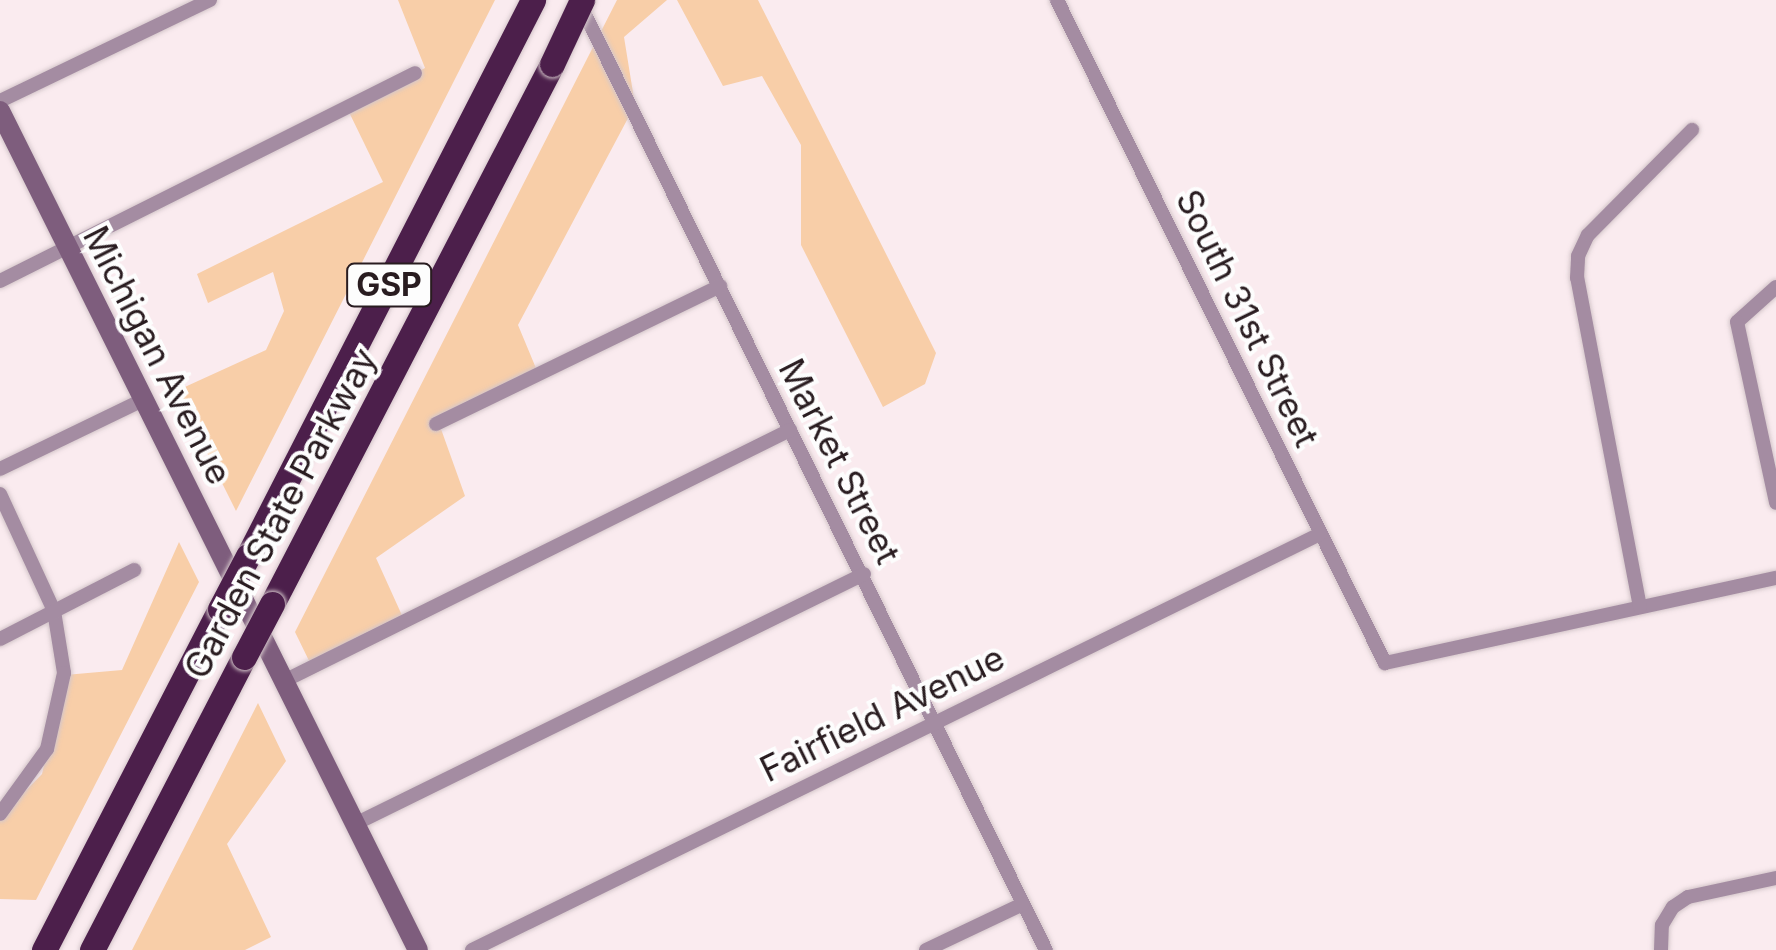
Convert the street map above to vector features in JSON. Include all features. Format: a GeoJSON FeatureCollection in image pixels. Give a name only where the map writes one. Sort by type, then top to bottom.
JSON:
{"type":"FeatureCollection","features":[{"type":"Feature","properties":{"kind":"highway","name":"Garden State Parkway"},"geometry":{"type":"LineString","coordinates":[[92,950],[552,64],[580,0]]}},
{"type":"Feature","properties":{"kind":"highway","name":"Garden State Parkway"},"geometry":{"type":"LineString","coordinates":[[44,950],[530,6]]}},
{"type":"Feature","properties":{"kind":"street"},"geometry":{"type":"LineString","coordinates":[[0,101],[210,0]]}},
{"type":"Feature","properties":{"kind":"street","name":"Market Street"},"geometry":{"type":"LineString","coordinates":[[580,0],[1046,950]]}},
{"type":"Feature","properties":{"kind":"street","name":"South 31st Street"},"geometry":{"type":"LineString","coordinates":[[1057,0],[1384,663],[1640,607]]}},
{"type":"Feature","properties":{"kind":"street"},"geometry":{"type":"LineString","coordinates":[[0,282],[415,73]]}},
{"type":"Feature","properties":{"kind":"street","name":"Michigan Avenue"},"geometry":{"type":"LineString","coordinates":[[0,111],[418,950]]}},
{"type":"Feature","properties":{"kind":"street"},"geometry":{"type":"LineString","coordinates":[[1692,130],[1588,234],[1578,256],[1577,278],[1640,607],[1776,578]]}},
{"type":"Feature","properties":{"kind":"street"},"geometry":{"type":"LineString","coordinates":[[436,424],[720,286]]}},
{"type":"Feature","properties":{"kind":"street"},"geometry":{"type":"LineString","coordinates":[[1776,287],[1737,322],[1776,503]]}},
{"type":"Feature","properties":{"kind":"street"},"geometry":{"type":"LineString","coordinates":[[0,469],[145,399]]}},
{"type":"Feature","properties":{"kind":"street"},"geometry":{"type":"LineString","coordinates":[[284,681],[790,430]]}},
{"type":"Feature","properties":{"kind":"street"},"geometry":{"type":"LineString","coordinates":[[0,494],[54,611],[63,653],[59,712],[38,767],[0,814]]}},
{"type":"Feature","properties":{"kind":"street","name":"Fairfield Avenue"},"geometry":{"type":"LineString","coordinates":[[472,950],[934,718],[1320,534]]}},
{"type":"Feature","properties":{"kind":"street"},"geometry":{"type":"LineString","coordinates":[[0,640],[134,570]]}},
{"type":"Feature","properties":{"kind":"street"},"geometry":{"type":"LineString","coordinates":[[355,824],[864,574]]}},
{"type":"Feature","properties":{"kind":"street"},"geometry":{"type":"LineString","coordinates":[[1661,950],[1662,925],[1673,906],[1688,897],[1776,878]]}},
{"type":"Feature","properties":{"kind":"street"},"geometry":{"type":"LineString","coordinates":[[926,950],[1023,904]]}},
{"type":"Feature","properties":{"kind":"shaded area"},"geometry":{"type":"Polygon","coordinates":[[[398,0],[495,0],[236,511],[176,391],[266,350],[284,311],[273,272],[208,303],[197,274],[383,182],[347,108],[425,68],[398,0]]]}},
{"type":"Feature","properties":{"kind":"shaded area"},"geometry":{"type":"Polygon","coordinates":[[[617,0],[667,0],[624,37],[635,105],[518,325],[538,373],[441,429],[465,496],[376,558],[405,622],[314,671],[295,632],[617,0]]]}},
{"type":"Feature","properties":{"kind":"shaded area"},"geometry":{"type":"Polygon","coordinates":[[[677,0],[758,0],[936,353],[925,384],[883,407],[801,245],[801,145],[762,76],[723,86],[677,0]]]}},
{"type":"Feature","properties":{"kind":"shaded area"},"geometry":{"type":"Polygon","coordinates":[[[179,542],[199,582],[36,900],[0,899],[0,817],[42,774],[65,675],[122,670],[179,542]]]}},
{"type":"Feature","properties":{"kind":"shaded area"},"geometry":{"type":"Polygon","coordinates":[[[258,703],[286,761],[227,844],[271,937],[245,950],[132,950],[258,703]]]}}]}
